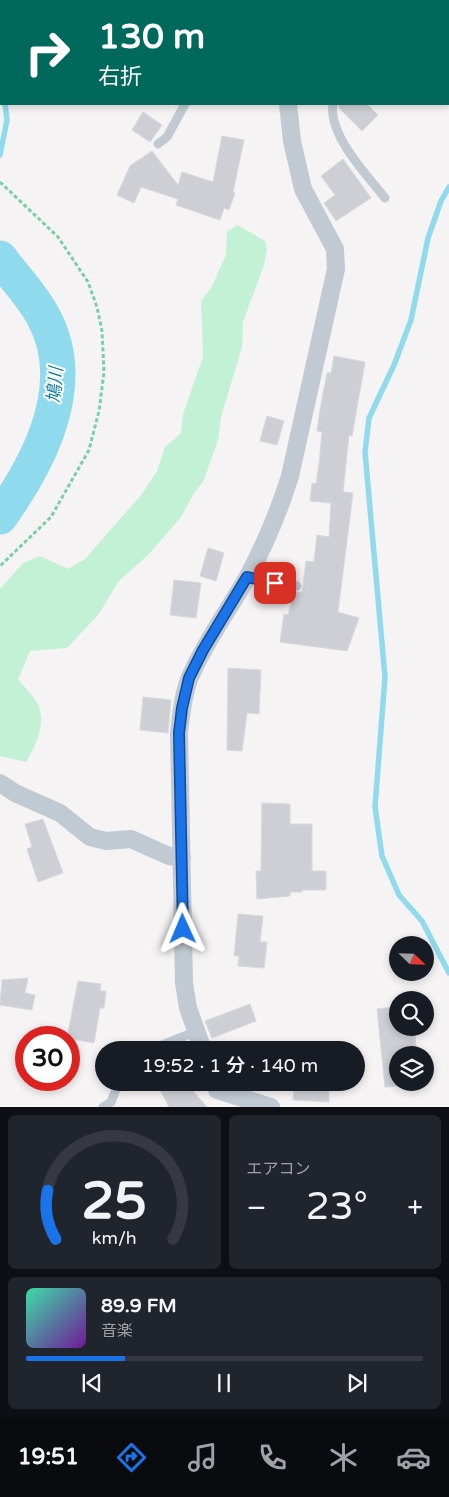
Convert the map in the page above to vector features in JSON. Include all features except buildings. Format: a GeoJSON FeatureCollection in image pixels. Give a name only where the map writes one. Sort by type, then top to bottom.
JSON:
{"type":"FeatureCollection","features":[{"type":"Feature","properties":{"kind":"street"},"geometry":{"type":"LineString","coordinates":[[200,1041],[188,1008],[184,983],[179,733],[182,708],[189,678],[203,650],[247,577],[280,508],[290,476],[336,269],[335,249],[303,189],[292,142],[288,105]]}},
{"type":"Feature","properties":{"kind":"street"},"geometry":{"type":"LineString","coordinates":[[0,783],[15,793],[60,813],[90,837],[106,841],[131,838],[169,856],[182,858]]}},
{"type":"Feature","properties":{"kind":"street"},"geometry":{"type":"LineString","coordinates":[[218,1091],[223,1107]]}},
{"type":"Feature","properties":{"kind":"street"},"geometry":{"type":"LineString","coordinates":[[229,1091],[271,1107]]}},
{"type":"Feature","properties":{"kind":"lane"},"geometry":{"type":"LineString","coordinates":[[158,144],[167,137],[184,105]]}},
{"type":"Feature","properties":{"kind":"lane"},"geometry":{"type":"LineString","coordinates":[[333,105],[332,111],[347,150],[385,198]]}},
{"type":"Feature","properties":{"kind":"lane"},"geometry":{"type":"LineString","coordinates":[[247,577],[297,586]]}},
{"type":"Feature","properties":{"kind":"lane"},"geometry":{"type":"LineString","coordinates":[[172,1041],[197,1031]]}},
{"type":"Feature","properties":{"kind":"lane"},"geometry":{"type":"LineString","coordinates":[[103,1107],[111,1102],[115,1091]]}},
{"type":"Feature","properties":{"kind":"path"},"geometry":{"type":"LineString","coordinates":[[0,182],[58,237],[88,282],[97,307],[102,331],[104,372],[99,411],[89,450],[51,516],[0,566]]}},
{"type":"Feature","properties":{"kind":"green space"},"geometry":{"type":"Polygon","coordinates":[[[237,225],[265,241],[267,249],[264,265],[243,322],[242,347],[221,417],[218,440],[204,480],[181,517],[148,555],[119,581],[98,615],[67,648],[30,651],[18,679],[38,705],[41,719],[39,735],[26,762],[0,756],[0,589],[23,563],[40,556],[68,569],[85,559],[142,494],[157,471],[165,447],[181,433],[183,414],[203,357],[201,301],[211,288],[226,255],[227,232],[237,225]]]}},
{"type":"Feature","properties":{"kind":"waterway"},"geometry":{"type":"LineString","coordinates":[[0,155],[7,120],[5,105]]}},
{"type":"Feature","properties":{"kind":"waterway"},"geometry":{"type":"LineString","coordinates":[[449,187],[441,201],[428,238],[411,320],[394,365],[369,418],[365,452],[385,677],[375,807],[382,856],[399,895],[422,921],[449,973]]}},
{"type":"Feature","properties":{"kind":"waterway","name":"鳩川"},"geometry":{"type":"LineString","coordinates":[[0,258],[39,308],[53,342],[58,368],[51,420],[41,446],[29,471],[0,517]]}},
{"type":"Feature","properties":{"kind":"route"},"geometry":{"type":"LineString","coordinates":[[183,929],[179,733],[182,708],[189,678],[203,650],[247,577],[275,583]]}}]}
